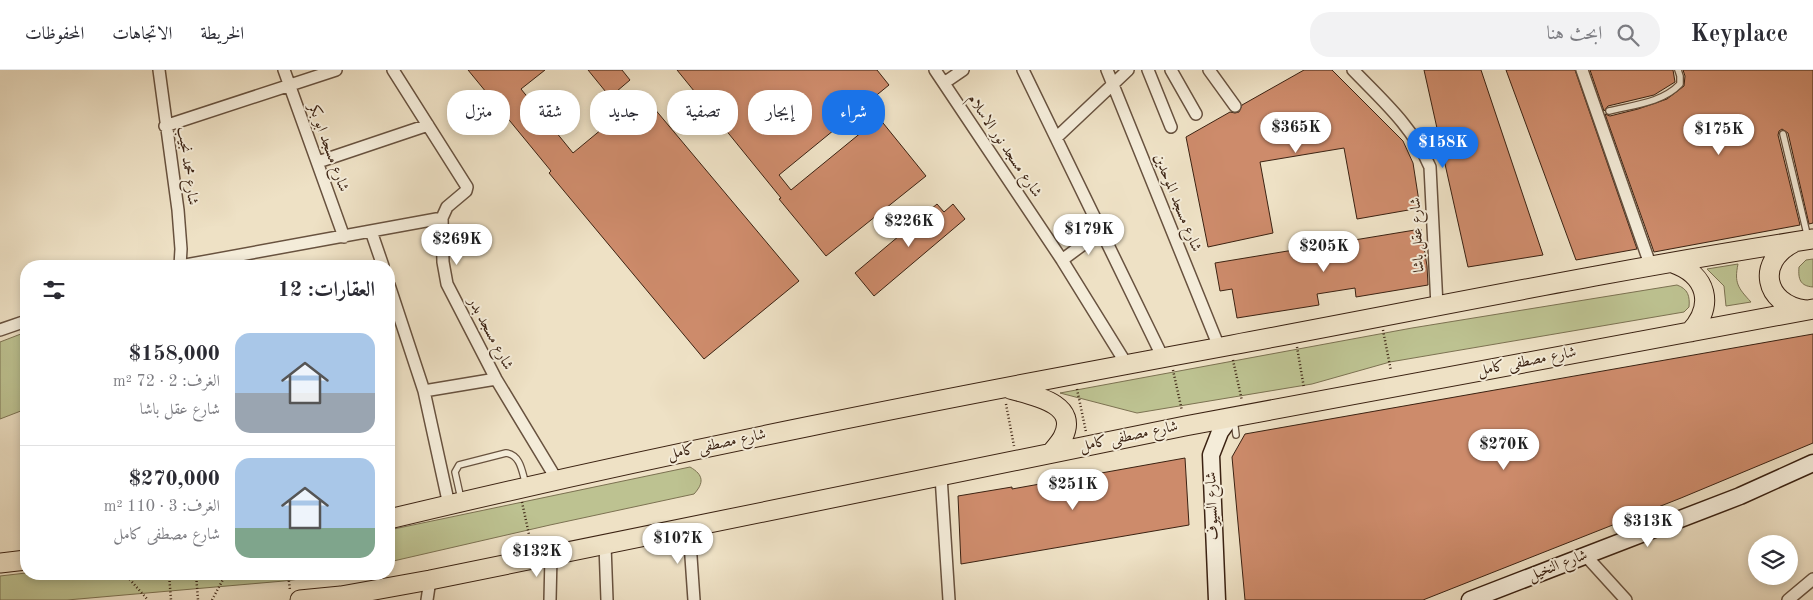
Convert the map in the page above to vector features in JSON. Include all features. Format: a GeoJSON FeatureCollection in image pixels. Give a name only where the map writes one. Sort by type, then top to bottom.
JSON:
{"type":"FeatureCollection","features":[{"type":"Feature","properties":{"kind":"main road","name":"شارع مصطفى كامل"},"geometry":{"type":"LineString","coordinates":[[395,519],[557,480],[784,431],[1380,316],[1805,240]]}},
{"type":"Feature","properties":{"kind":"main road"},"geometry":{"type":"LineString","coordinates":[[1805,240],[1783,248],[1775,257],[1770,269],[1770,281],[1774,293],[1782,302],[1793,308],[1809,310]]}},
{"type":"Feature","properties":{"kind":"main road"},"geometry":{"type":"LineString","coordinates":[[1673,263],[1693,273],[1700,282],[1704,292],[1703,314],[1698,324],[1690,332]]}},
{"type":"Feature","properties":{"kind":"main road","name":"شارع مصطفى كامل"},"geometry":{"type":"LineString","coordinates":[[295,596],[341,596],[430,580],[1185,426],[1236,421],[1307,403],[1809,310]]}},
{"type":"Feature","properties":{"kind":"main road"},"geometry":{"type":"LineString","coordinates":[[1005,388],[1050,401],[1062,412],[1065,418],[1065,431],[1052,453]]}},
{"type":"Feature","properties":{"kind":"main road","name":"شارع السيوف"},"geometry":{"type":"LineString","coordinates":[[1217,600],[1211,455],[1220,432],[1236,421]]}},
{"type":"Feature","properties":{"kind":"main road","name":"شارع النخيل"},"geometry":{"type":"LineString","coordinates":[[1470,600],[1740,496],[1813,463]]}},
{"type":"Feature","properties":{"kind":"main road"},"geometry":{"type":"LineString","coordinates":[[0,563],[20,561]]}},
{"type":"Feature","properties":{"kind":"street","name":"شارع محمد نجيب"},"geometry":{"type":"LineString","coordinates":[[159,70],[165,126],[178,210],[180,260]]}},
{"type":"Feature","properties":{"kind":"street","name":"شارع مسجد ابو بكر"},"geometry":{"type":"LineString","coordinates":[[284,70],[344,236]]}},
{"type":"Feature","properties":{"kind":"street"},"geometry":{"type":"LineString","coordinates":[[165,126],[336,70]]}},
{"type":"Feature","properties":{"kind":"street"},"geometry":{"type":"LineString","coordinates":[[209,260],[442,218],[446,207],[468,188],[393,70]]}},
{"type":"Feature","properties":{"kind":"street","name":"شارع مسجد نور الاسلام"},"geometry":{"type":"LineString","coordinates":[[935,70],[1062,260],[1128,364]]}},
{"type":"Feature","properties":{"kind":"street"},"geometry":{"type":"LineString","coordinates":[[944,83],[963,70]]}},
{"type":"Feature","properties":{"kind":"street"},"geometry":{"type":"LineString","coordinates":[[1022,70],[1100,232],[1167,357]]}},
{"type":"Feature","properties":{"kind":"street","name":"شارع مسجد الموحدين"},"geometry":{"type":"LineString","coordinates":[[1107,70],[1224,346]]}},
{"type":"Feature","properties":{"kind":"street"},"geometry":{"type":"LineString","coordinates":[[1056,138],[1128,70]]}},
{"type":"Feature","properties":{"kind":"street"},"geometry":{"type":"LineString","coordinates":[[1148,70],[1171,127]]}},
{"type":"Feature","properties":{"kind":"street"},"geometry":{"type":"LineString","coordinates":[[1171,70],[1196,114]]}},
{"type":"Feature","properties":{"kind":"street"},"geometry":{"type":"LineString","coordinates":[[1209,70],[1236,106]]}},
{"type":"Feature","properties":{"kind":"street","name":"شارع عقل باشا"},"geometry":{"type":"LineString","coordinates":[[1353,70],[1412,133],[1430,167],[1437,306]]}},
{"type":"Feature","properties":{"kind":"street"},"geometry":{"type":"LineString","coordinates":[[1582,70],[1651,267]]}},
{"type":"Feature","properties":{"kind":"street"},"geometry":{"type":"LineString","coordinates":[[318,162],[428,125]]}},
{"type":"Feature","properties":{"kind":"street","name":"شارع مسجد بدر"},"geometry":{"type":"LineString","coordinates":[[442,218],[443,262],[448,284],[496,380],[557,480]]}},
{"type":"Feature","properties":{"kind":"street"},"geometry":{"type":"LineString","coordinates":[[371,231],[381,260]]}},
{"type":"Feature","properties":{"kind":"street"},"geometry":{"type":"LineString","coordinates":[[1062,260],[1100,232]]}},
{"type":"Feature","properties":{"kind":"street"},"geometry":{"type":"LineString","coordinates":[[395,303],[424,391],[455,504]]}},
{"type":"Feature","properties":{"kind":"street"},"geometry":{"type":"LineString","coordinates":[[0,330],[20,323]]}},
{"type":"Feature","properties":{"kind":"street"},"geometry":{"type":"LineString","coordinates":[[424,391],[496,380]]}},
{"type":"Feature","properties":{"kind":"street"},"geometry":{"type":"LineString","coordinates":[[941,476],[949,600]]}},
{"type":"Feature","properties":{"kind":"street"},"geometry":{"type":"LineString","coordinates":[[689,528],[694,600]]}},
{"type":"Feature","properties":{"kind":"street"},"geometry":{"type":"LineString","coordinates":[[605,545],[607,600]]}},
{"type":"Feature","properties":{"kind":"street"},"geometry":{"type":"LineString","coordinates":[[1586,556],[1626,600]]}},
{"type":"Feature","properties":{"kind":"street"},"geometry":{"type":"LineString","coordinates":[[542,558],[550,600]]}},
{"type":"Feature","properties":{"kind":"street"},"geometry":{"type":"LineString","coordinates":[[1788,600],[1813,579]]}},
{"type":"Feature","properties":{"kind":"street"},"geometry":{"type":"LineString","coordinates":[[427,600],[430,580]]}},
{"type":"Feature","properties":{"kind":"lane"},"geometry":{"type":"LineString","coordinates":[[1609,111],[1668,95],[1680,84],[1678,70]]}},
{"type":"Feature","properties":{"kind":"lane"},"geometry":{"type":"LineString","coordinates":[[1783,134],[1805,240]]}},
{"type":"Feature","properties":{"kind":"lane"},"geometry":{"type":"LineString","coordinates":[[455,504],[455,472],[456,467],[462,463],[506,453],[513,454],[518,460],[523,488]]}},
{"type":"Feature","properties":{"kind":"path"},"geometry":{"type":"LineString","coordinates":[[1380,316],[1394,387]]}},
{"type":"Feature","properties":{"kind":"path"},"geometry":{"type":"LineString","coordinates":[[1295,333],[1307,403]]}},
{"type":"Feature","properties":{"kind":"path"},"geometry":{"type":"LineString","coordinates":[[1224,346],[1236,421]]}},
{"type":"Feature","properties":{"kind":"path"},"geometry":{"type":"LineString","coordinates":[[1167,357],[1185,426]]}},
{"type":"Feature","properties":{"kind":"path"},"geometry":{"type":"LineString","coordinates":[[1075,375],[1089,446]]}},
{"type":"Feature","properties":{"kind":"path"},"geometry":{"type":"LineString","coordinates":[[1005,388],[1017,460]]}},
{"type":"Feature","properties":{"kind":"path"},"geometry":{"type":"LineString","coordinates":[[523,488],[542,558]]}},
{"type":"Feature","properties":{"kind":"path"},"geometry":{"type":"LineString","coordinates":[[130,580],[148,600]]}},
{"type":"Feature","properties":{"kind":"path"},"geometry":{"type":"LineString","coordinates":[[169,580],[171,600]]}},
{"type":"Feature","properties":{"kind":"path"},"geometry":{"type":"LineString","coordinates":[[196,580],[198,600]]}},
{"type":"Feature","properties":{"kind":"path"},"geometry":{"type":"LineString","coordinates":[[212,600],[223,580]]}},
{"type":"Feature","properties":{"kind":"path"},"geometry":{"type":"LineString","coordinates":[[290,580],[295,596]]}},
{"type":"Feature","properties":{"kind":"green space"},"geometry":{"type":"Polygon","coordinates":[[[1813,259],[1813,287],[1805,285],[1801,281],[1799,267],[1806,260],[1813,259]]]}},
{"type":"Feature","properties":{"kind":"green space"},"geometry":{"type":"Polygon","coordinates":[[[1738,264],[1738,285],[1751,302],[1726,306],[1724,286],[1707,269],[1738,264]]]}},
{"type":"Feature","properties":{"kind":"green space"},"geometry":{"type":"Polygon","coordinates":[[[1677,285],[1684,289],[1689,296],[1689,307],[1684,312],[1390,362],[1312,384],[1137,413],[1060,393],[1412,328],[1677,285]]]}},
{"type":"Feature","properties":{"kind":"green space"},"geometry":{"type":"Polygon","coordinates":[[[20,334],[20,411],[0,419],[0,342],[20,334]]]}},
{"type":"Feature","properties":{"kind":"green space"},"geometry":{"type":"Polygon","coordinates":[[[690,467],[698,473],[701,479],[700,486],[694,494],[395,561],[395,529],[690,467]]]}},
{"type":"Feature","properties":{"kind":"green space"},"geometry":{"type":"Polygon","coordinates":[[[20,574],[20,580],[292,580],[67,600],[0,600],[0,576],[20,574]]]}},
{"type":"Feature","properties":{"kind":"building"},"geometry":{"type":"Polygon","coordinates":[[[468,70],[545,70],[520,90],[520,133],[510,121],[510,90],[484,90],[468,70]]]}},
{"type":"Feature","properties":{"kind":"building"},"geometry":{"type":"Polygon","coordinates":[[[588,70],[622,70],[630,80],[618,90],[604,90],[588,70]]]}},
{"type":"Feature","properties":{"kind":"building"},"geometry":{"type":"Polygon","coordinates":[[[677,70],[877,70],[889,85],[883,90],[822,90],[822,135],[828,135],[779,175],[791,190],[858,135],[885,135],[885,125],[926,176],[826,256],[730,135],[738,135],[738,90],[693,90],[677,70]]]}},
{"type":"Feature","properties":{"kind":"building"},"geometry":{"type":"Polygon","coordinates":[[[1304,70],[1332,70],[1403,141],[1413,163],[1420,208],[1357,219],[1344,148],[1260,162],[1273,233],[1208,247],[1186,137],[1230,112],[1239,112],[1242,105],[1304,70]]]}},
{"type":"Feature","properties":{"kind":"building"},"geometry":{"type":"Polygon","coordinates":[[[1424,70],[1481,70],[1543,255],[1468,267],[1424,70]]]}},
{"type":"Feature","properties":{"kind":"building"},"geometry":{"type":"Polygon","coordinates":[[[1506,70],[1575,70],[1637,249],[1576,260],[1506,70]]]}},
{"type":"Feature","properties":{"kind":"building"},"geometry":{"type":"Polygon","coordinates":[[[1590,70],[1673,70],[1675,82],[1654,95],[1608,106],[1604,111],[1590,70]]]}},
{"type":"Feature","properties":{"kind":"building"},"geometry":{"type":"Polygon","coordinates":[[[1683,70],[1813,70],[1813,223],[1809,224],[1788,133],[1782,129],[1778,135],[1800,225],[1654,252],[1605,114],[1610,116],[1667,99],[1684,86],[1685,76],[1683,70]]]}},
{"type":"Feature","properties":{"kind":"building"},"geometry":{"type":"Polygon","coordinates":[[[657,112],[667,124],[667,135],[677,135],[799,281],[704,359],[549,173],[551,171],[521,135],[558,135],[573,153],[595,135],[657,135],[657,112]]]}},
{"type":"Feature","properties":{"kind":"building"},"geometry":{"type":"Polygon","coordinates":[[[937,204],[944,212],[953,204],[965,219],[874,296],[855,273],[937,204]]]}},
{"type":"Feature","properties":{"kind":"building"},"geometry":{"type":"Polygon","coordinates":[[[1421,229],[1428,285],[1356,297],[1355,288],[1317,294],[1319,305],[1237,318],[1232,289],[1220,291],[1215,263],[1421,229]]]}},
{"type":"Feature","properties":{"kind":"building"},"geometry":{"type":"Polygon","coordinates":[[[1813,334],[1813,443],[1681,498],[1423,600],[1245,600],[1232,457],[1245,434],[1813,334]]]}},
{"type":"Feature","properties":{"kind":"building"},"geometry":{"type":"Polygon","coordinates":[[[1185,458],[1189,525],[961,564],[958,496],[1012,487],[1012,489],[1185,458]]]}}]}
